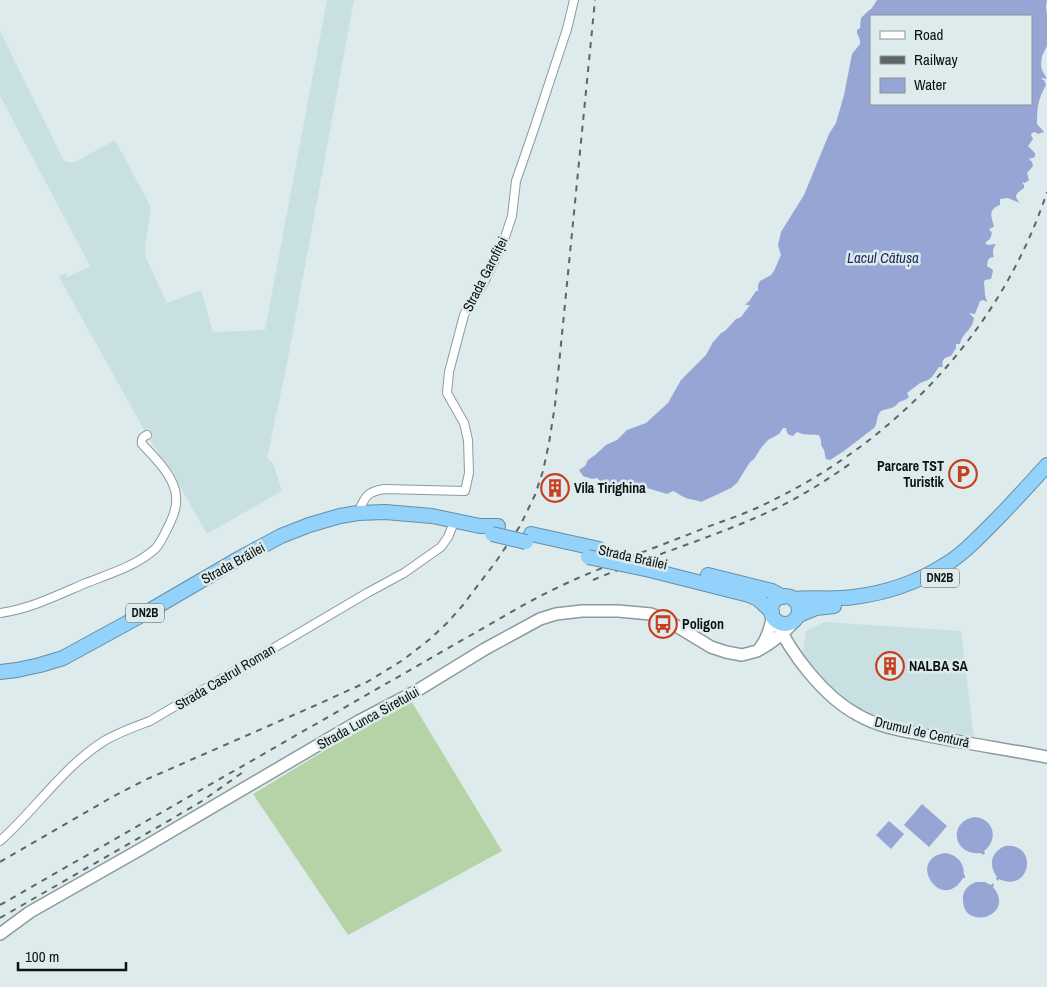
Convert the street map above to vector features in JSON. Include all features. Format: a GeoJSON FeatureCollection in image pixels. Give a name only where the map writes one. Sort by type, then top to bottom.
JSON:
{"type":"FeatureCollection","features":[{"type":"Feature","properties":{"kind":"highway","name":"Strada Brăilei"},"geometry":{"type":"LineString","coordinates":[[0,672],[40,665],[63,658],[282,536],[309,525],[358,513],[405,513],[455,520],[655,567],[772,591],[788,598],[851,598],[874,594],[900,586],[933,572],[964,551],[999,517],[1047,465]]}},
{"type":"Feature","properties":{"kind":"highway","name":"DN2B"},"geometry":{"type":"LineString","coordinates":[[773,615],[782,624],[791,623],[797,617],[816,608],[852,606],[876,602],[902,594],[937,579],[970,557],[1047,478]]}},
{"type":"Feature","properties":{"kind":"highway","name":"Strada Brăilei"},"geometry":{"type":"LineString","coordinates":[[655,567],[749,595],[758,599],[773,615]]}},
{"type":"Feature","properties":{"kind":"highway"},"geometry":{"type":"LineString","coordinates":[[773,615],[773,604],[779,598],[788,598],[798,604],[797,617]]}},
{"type":"Feature","properties":{"kind":"street","name":"Strada Garofiței"},"geometry":{"type":"LineString","coordinates":[[358,513],[366,496],[374,491],[384,489],[465,491],[468,473],[468,440],[464,423],[447,394],[449,372],[464,315],[481,288],[502,246],[512,216],[516,181],[567,28],[574,0]]}},
{"type":"Feature","properties":{"kind":"street"},"geometry":{"type":"LineString","coordinates":[[0,613],[36,604],[131,565],[156,548],[171,522],[176,497],[168,474],[142,444],[141,440],[147,435]]}},
{"type":"Feature","properties":{"kind":"street","name":"Strada Castrul Roman"},"geometry":{"type":"LineString","coordinates":[[0,841],[66,772],[104,741],[124,730],[150,721],[404,573],[441,547],[448,537],[455,520]]}},
{"type":"Feature","properties":{"kind":"street","name":"Strada Lunca Siretului"},"geometry":{"type":"LineString","coordinates":[[0,934],[30,912],[359,721],[418,690],[532,622],[548,616],[582,611],[651,614],[668,621],[718,650],[742,655],[757,651],[782,634],[797,617]]}},
{"type":"Feature","properties":{"kind":"street"},"geometry":{"type":"LineString","coordinates":[[757,651],[766,641],[773,615]]}},
{"type":"Feature","properties":{"kind":"street","name":"Drumul de Centură"},"geometry":{"type":"LineString","coordinates":[[773,615],[794,653],[818,681],[841,704],[860,716],[895,729],[1047,757]]}},
{"type":"Feature","properties":{"kind":"street"},"geometry":{"type":"LineString","coordinates":[[794,653],[793,637],[797,617]]}},
{"type":"Feature","properties":{"kind":"street"},"geometry":{"type":"LineString","coordinates":[[757,651],[776,646],[794,653]]}},
{"type":"Feature","properties":{"kind":"shaded area"},"geometry":{"type":"Polygon","coordinates":[[[327,0],[354,0],[287,364],[267,458],[273,463],[282,491],[207,534],[147,435],[59,277],[65,273],[68,277],[90,266],[0,96],[0,31],[64,161],[75,162],[115,140],[151,207],[145,247],[146,258],[167,303],[201,290],[213,332],[265,330],[327,0]]]}},
{"type":"Feature","properties":{"kind":"shaded area"},"geometry":{"type":"Polygon","coordinates":[[[824,622],[961,631],[974,739],[883,720],[856,709],[824,682],[802,655],[806,631],[824,622]]]}},
{"type":"Feature","properties":{"kind":"green space"},"geometry":{"type":"Polygon","coordinates":[[[410,699],[502,851],[348,935],[253,794],[410,699]]]}},
{"type":"Feature","properties":{"kind":"water","name":"Lacul Cătușa"},"geometry":{"type":"Polygon","coordinates":[[[877,0],[1047,0],[1047,46],[1042,56],[1041,65],[1047,79],[1041,79],[1044,80],[1046,85],[1040,99],[1037,118],[1037,124],[1044,132],[1038,134],[1035,132],[1031,135],[1033,139],[1028,146],[1035,153],[1035,157],[1029,159],[1033,166],[1027,173],[1029,180],[1025,183],[1022,182],[1024,188],[1016,195],[1020,203],[1008,198],[1000,199],[1000,205],[992,211],[991,216],[994,226],[989,229],[992,233],[990,239],[985,243],[988,245],[996,244],[993,250],[994,257],[989,259],[987,266],[993,271],[991,279],[984,282],[987,302],[980,301],[975,314],[969,313],[974,318],[973,322],[960,344],[956,344],[956,348],[951,356],[947,357],[942,363],[943,367],[939,367],[932,377],[907,393],[908,398],[880,412],[874,428],[830,460],[826,459],[819,435],[797,432],[793,436],[788,434],[786,428],[783,428],[779,434],[768,440],[761,448],[737,483],[731,488],[701,502],[686,498],[673,491],[667,494],[647,488],[634,491],[632,494],[626,490],[621,491],[614,482],[607,487],[597,478],[592,479],[583,476],[579,470],[585,466],[588,460],[606,445],[617,440],[627,430],[646,423],[668,403],[681,380],[706,355],[713,342],[736,319],[741,317],[750,305],[745,305],[758,291],[760,281],[771,275],[774,271],[781,255],[778,245],[781,232],[804,195],[829,134],[836,123],[852,54],[860,44],[857,30],[860,28],[861,18],[872,8],[877,0]]]}},
{"type":"Feature","properties":{"kind":"water"},"geometry":{"type":"Polygon","coordinates":[[[922,804],[947,826],[929,847],[904,825],[922,804]]]}},
{"type":"Feature","properties":{"kind":"water"},"geometry":{"type":"Polygon","coordinates":[[[975,817],[987,821],[992,830],[992,841],[983,855],[964,850],[957,838],[957,831],[960,825],[966,820],[975,817]]]}},
{"type":"Feature","properties":{"kind":"water"},"geometry":{"type":"Polygon","coordinates":[[[889,821],[904,834],[891,849],[876,835],[889,821]]]}},
{"type":"Feature","properties":{"kind":"water"},"geometry":{"type":"Polygon","coordinates":[[[1005,846],[1016,847],[1023,852],[1026,859],[1027,867],[1024,874],[1018,880],[1010,882],[999,879],[998,881],[996,879],[997,877],[992,868],[992,859],[1005,846]]]}},
{"type":"Feature","properties":{"kind":"water"},"geometry":{"type":"Polygon","coordinates":[[[945,853],[959,860],[965,875],[965,878],[955,888],[946,890],[938,887],[931,881],[928,873],[928,864],[933,857],[945,853]]]}},
{"type":"Feature","properties":{"kind":"water"},"geometry":{"type":"Polygon","coordinates":[[[976,882],[985,882],[991,885],[993,883],[993,887],[999,897],[998,906],[994,912],[979,918],[971,916],[965,910],[963,900],[965,891],[976,882]]]}},
{"type":"Feature","properties":{"kind":"railway"},"geometry":{"type":"LineString","coordinates":[[0,862],[145,780],[367,682],[403,660],[430,639],[463,605],[497,560],[520,526],[535,495],[549,443],[555,405],[595,0]]}},
{"type":"Feature","properties":{"kind":"railway"},"geometry":{"type":"LineString","coordinates":[[0,905],[530,601],[594,571],[756,508],[811,479],[857,449],[899,415],[937,377],[972,336],[1002,291],[1027,243],[1047,192]]}},
{"type":"Feature","properties":{"kind":"railway"},"geometry":{"type":"LineString","coordinates":[[593,580],[710,536],[779,507],[827,480],[854,461]]}},
{"type":"Feature","properties":{"kind":"railway"},"geometry":{"type":"LineString","coordinates":[[0,918],[202,801],[246,770]]}},
{"type":"Feature","properties":{"kind":"place","name":"Parcare TST Turistik"},"geometry":{"type":"Point","coordinates":[963,474]}},
{"type":"Feature","properties":{"kind":"place","name":"Vila Tirighina"},"geometry":{"type":"Point","coordinates":[555,488]}},
{"type":"Feature","properties":{"kind":"place","name":"Poligon"},"geometry":{"type":"Point","coordinates":[663,624]}},
{"type":"Feature","properties":{"kind":"place","name":"NALBA SA"},"geometry":{"type":"Point","coordinates":[890,666]}}]}
